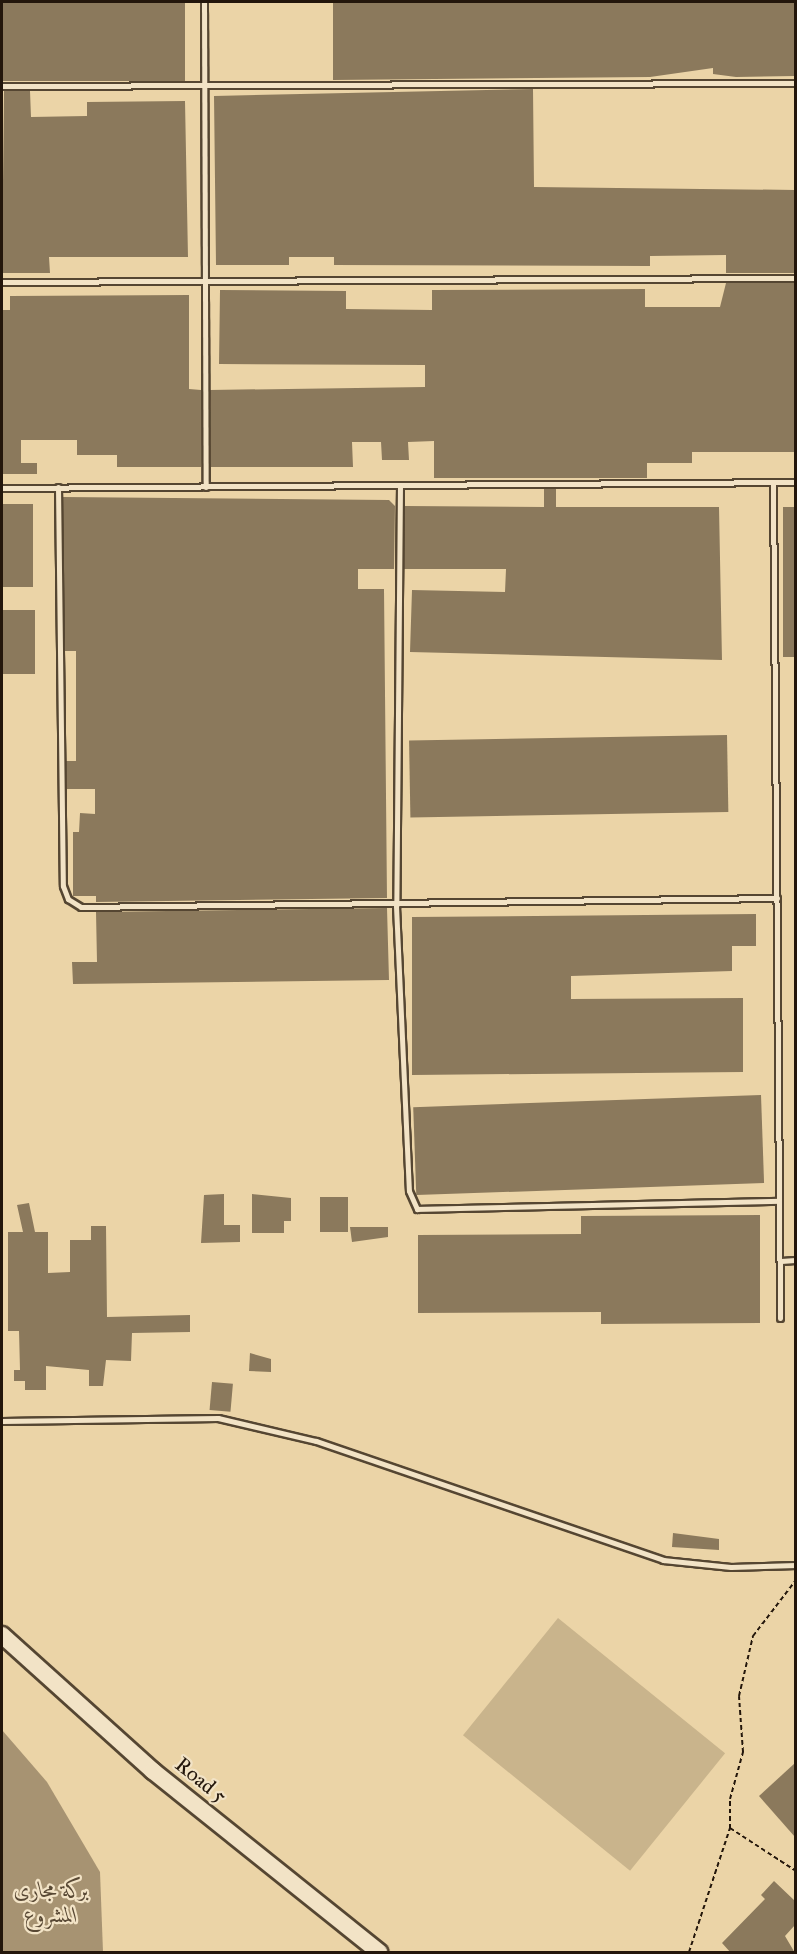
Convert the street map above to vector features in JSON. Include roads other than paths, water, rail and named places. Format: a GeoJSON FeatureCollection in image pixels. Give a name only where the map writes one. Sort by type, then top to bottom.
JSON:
{"type":"FeatureCollection","features":[{"type":"Feature","properties":{"kind":"main road","name":"Road 5"},"geometry":{"type":"LineString","coordinates":[[2,1635],[153,1771],[379,1953]]}},
{"type":"Feature","properties":{"kind":"lane"},"geometry":{"type":"LineString","coordinates":[[204,2],[206,486]]}},
{"type":"Feature","properties":{"kind":"lane"},"geometry":{"type":"LineString","coordinates":[[2,86],[795,83]]}},
{"type":"Feature","properties":{"kind":"lane"},"geometry":{"type":"LineString","coordinates":[[2,282],[795,278]]}},
{"type":"Feature","properties":{"kind":"lane"},"geometry":{"type":"LineString","coordinates":[[2,488],[795,482]]}},
{"type":"Feature","properties":{"kind":"lane"},"geometry":{"type":"LineString","coordinates":[[773,483],[780,1318]]}},
{"type":"Feature","properties":{"kind":"lane"},"geometry":{"type":"LineString","coordinates":[[400,485],[396,906],[409,1191],[417,1209],[779,1201]]}},
{"type":"Feature","properties":{"kind":"lane"},"geometry":{"type":"LineString","coordinates":[[58,488],[63,886],[68,899],[81,908],[396,906],[777,898]]}},
{"type":"Feature","properties":{"kind":"lane"},"geometry":{"type":"LineString","coordinates":[[780,1261],[795,1260]]}},
{"type":"Feature","properties":{"kind":"lane"},"geometry":{"type":"LineString","coordinates":[[2,1422],[218,1418],[316,1441],[663,1560],[731,1567],[795,1565]]}},
{"type":"Feature","properties":{"kind":"water","name":"بركة مجارى المشروع"},"geometry":{"type":"Polygon","coordinates":[[[2,1730],[47,1782],[100,1872],[103,1952],[2,1952],[2,1730]]]}}]}
